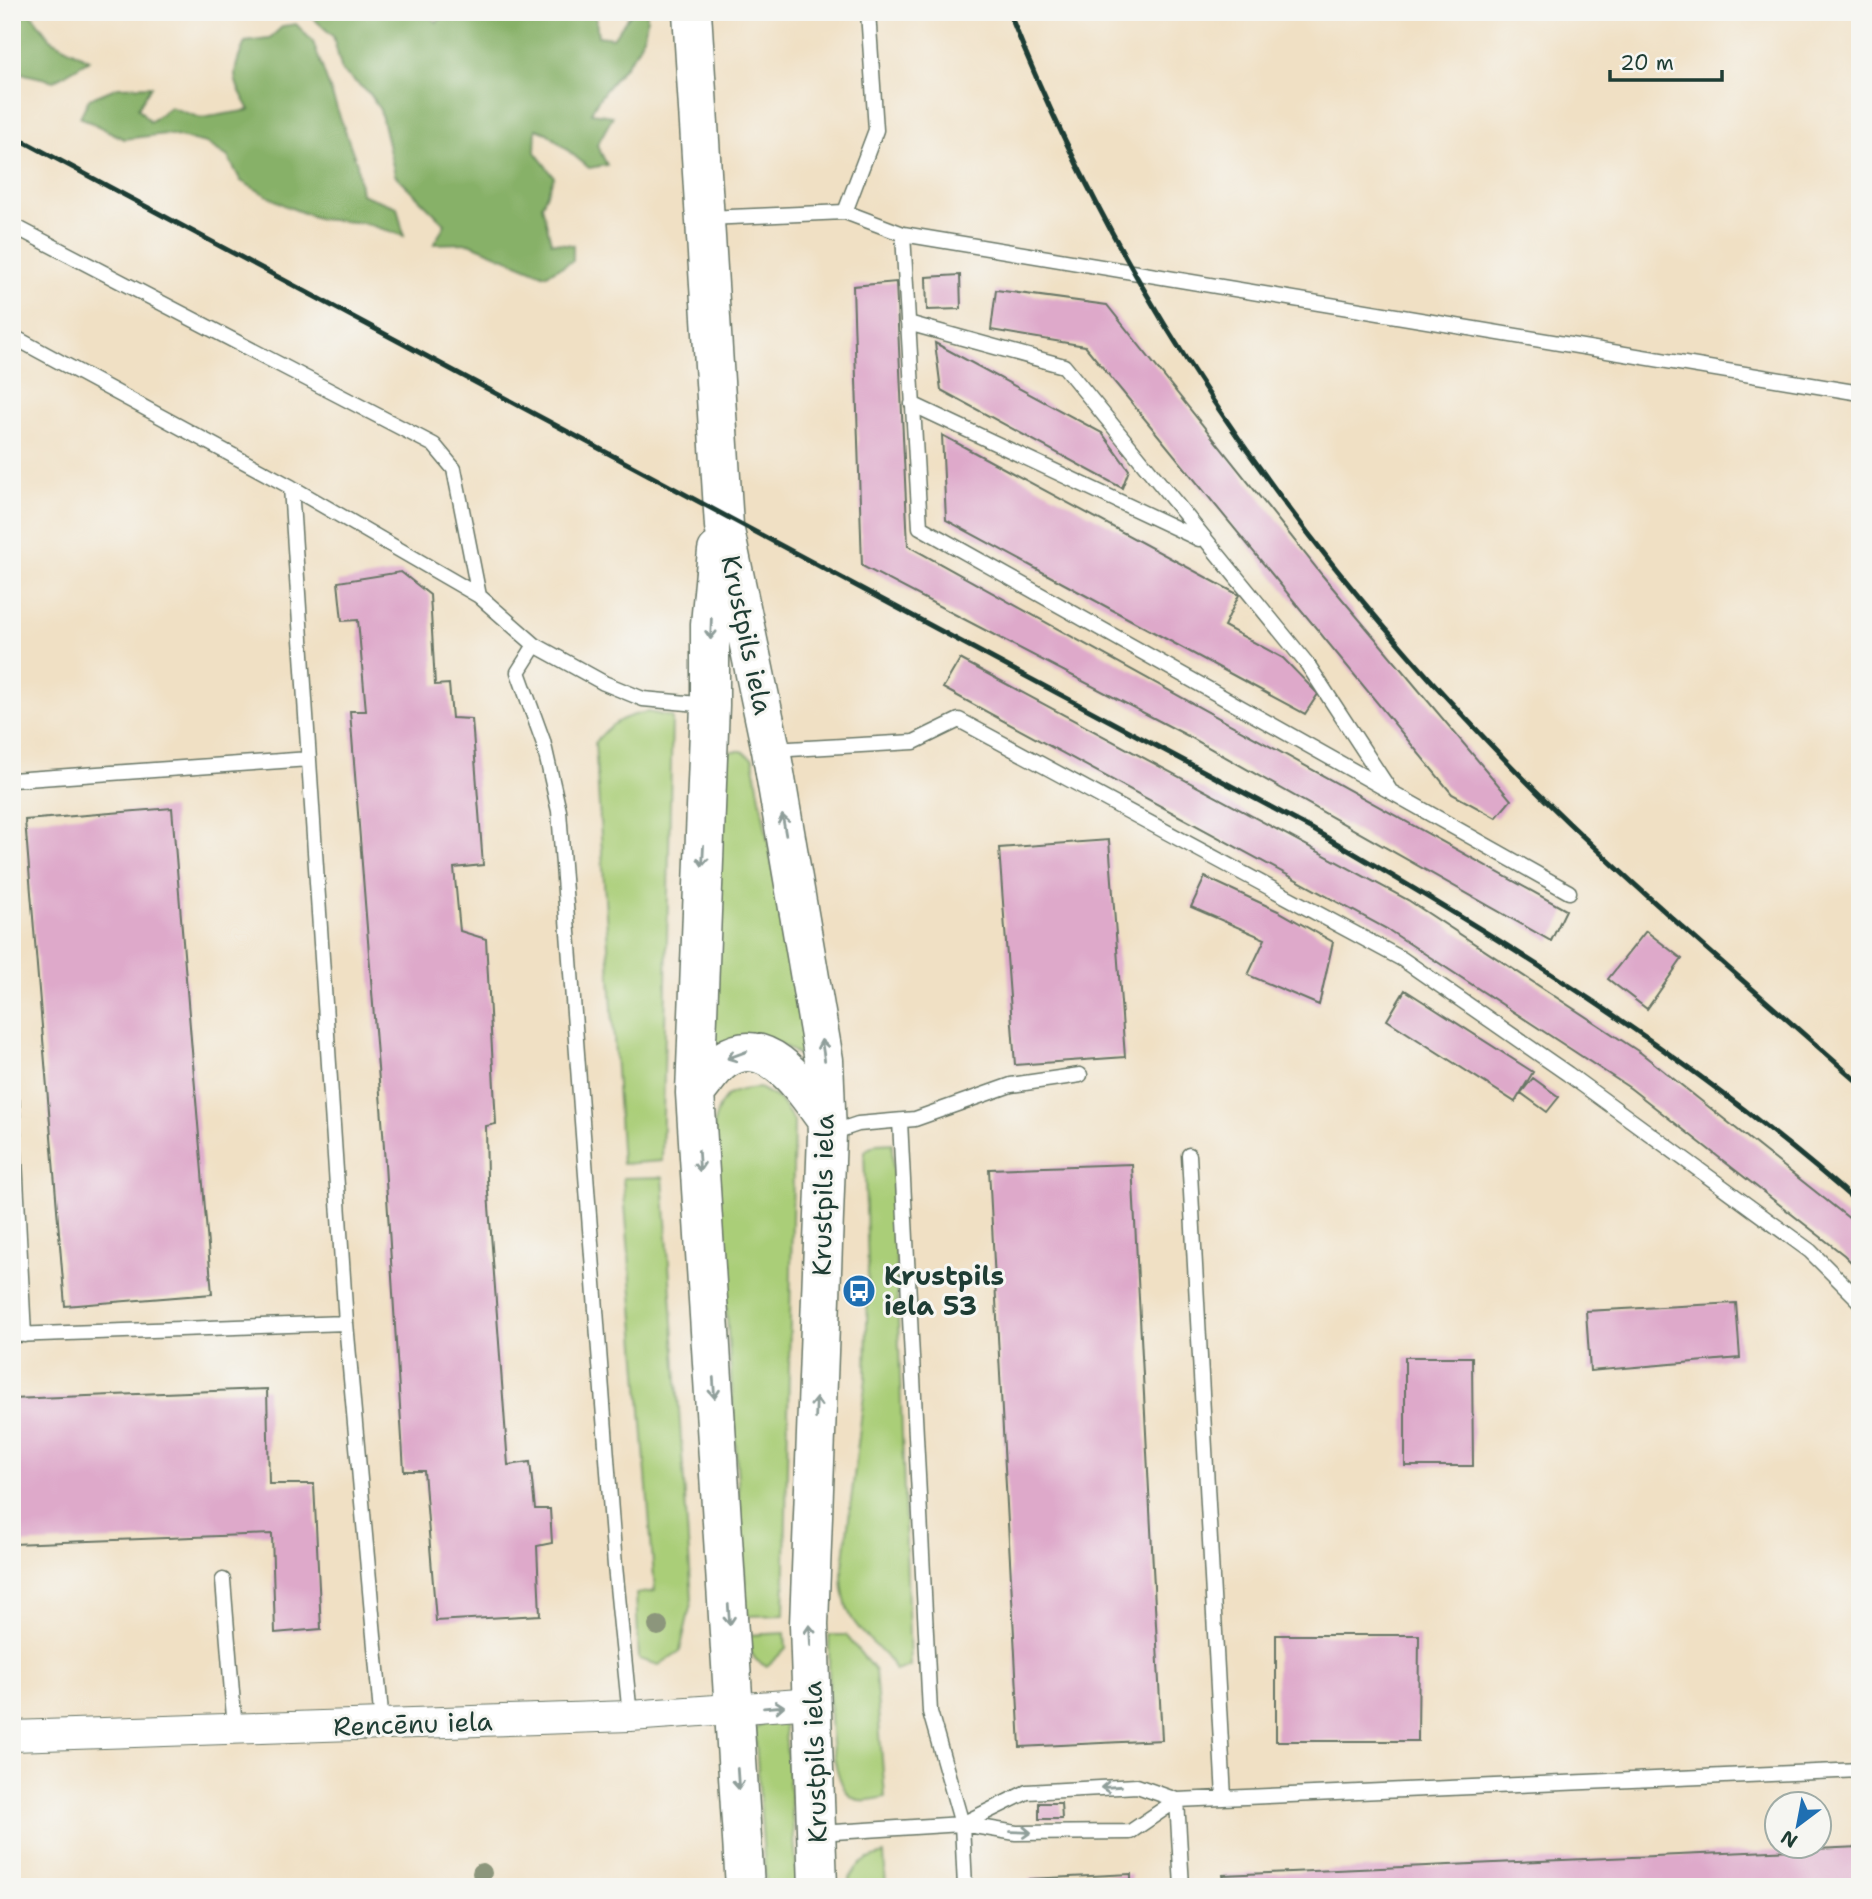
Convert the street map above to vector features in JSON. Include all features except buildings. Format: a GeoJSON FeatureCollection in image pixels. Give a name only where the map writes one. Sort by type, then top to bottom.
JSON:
{"type":"FeatureCollection","features":[{"type":"Feature","properties":{"kind":"main road","name":"Krustpils iela"},"geometry":{"type":"LineString","coordinates":[[692,12],[722,512],[771,750],[824,1060],[826,1126],[809,1625],[814,1703],[818,1887]]}},
{"type":"Feature","properties":{"kind":"main road","name":"Krustpils iela"},"geometry":{"type":"LineString","coordinates":[[722,512],[710,624],[710,705],[695,1093],[746,1887]]}},
{"type":"Feature","properties":{"kind":"main road"},"geometry":{"type":"LineString","coordinates":[[695,1093],[723,1060],[747,1051],[771,1058],[793,1075],[826,1126]]}},
{"type":"Feature","properties":{"kind":"street","name":"Rencēnu iela"},"geometry":{"type":"LineString","coordinates":[[12,1736],[630,1716],[734,1711],[814,1703]]}},
{"type":"Feature","properties":{"kind":"lane"},"geometry":{"type":"LineString","coordinates":[[845,212],[876,130],[868,12]]}},
{"type":"Feature","properties":{"kind":"lane"},"geometry":{"type":"LineString","coordinates":[[705,218],[845,212],[903,234],[1860,393]]}},
{"type":"Feature","properties":{"kind":"lane"},"geometry":{"type":"LineString","coordinates":[[12,225],[434,445],[454,469],[479,596]]}},
{"type":"Feature","properties":{"kind":"lane"},"geometry":{"type":"LineString","coordinates":[[903,234],[919,527],[1569,892]]}},
{"type":"Feature","properties":{"kind":"lane"},"geometry":{"type":"LineString","coordinates":[[908,323],[1064,366],[1204,541],[1308,665],[1392,793]]}},
{"type":"Feature","properties":{"kind":"lane"},"geometry":{"type":"LineString","coordinates":[[12,337],[291,487],[479,596],[535,645],[604,683],[643,699],[710,705]]}},
{"type":"Feature","properties":{"kind":"lane"},"geometry":{"type":"LineString","coordinates":[[912,404],[1204,541]]}},
{"type":"Feature","properties":{"kind":"lane"},"geometry":{"type":"LineString","coordinates":[[291,487],[345,1323],[382,1725]]}},
{"type":"Feature","properties":{"kind":"lane"},"geometry":{"type":"LineString","coordinates":[[535,645],[518,672],[543,741],[559,811],[615,1566],[630,1716]]}},
{"type":"Feature","properties":{"kind":"lane"},"geometry":{"type":"LineString","coordinates":[[771,750],[914,742],[959,720],[1402,959],[1579,1082],[1810,1251],[1860,1301]]}},
{"type":"Feature","properties":{"kind":"lane"},"geometry":{"type":"LineString","coordinates":[[12,780],[309,758]]}},
{"type":"Feature","properties":{"kind":"lane"},"geometry":{"type":"LineString","coordinates":[[826,1126],[915,1119],[1011,1085],[1080,1074]]}},
{"type":"Feature","properties":{"kind":"lane"},"geometry":{"type":"LineString","coordinates":[[12,1100],[18,1335],[345,1323]]}},
{"type":"Feature","properties":{"kind":"lane"},"geometry":{"type":"LineString","coordinates":[[900,1121],[930,1712],[962,1824],[965,1887]]}},
{"type":"Feature","properties":{"kind":"lane"},"geometry":{"type":"LineString","coordinates":[[1189,1155],[1224,1798]]}},
{"type":"Feature","properties":{"kind":"lane"},"geometry":{"type":"LineString","coordinates":[[223,1580],[235,1730]]}},
{"type":"Feature","properties":{"kind":"lane"},"geometry":{"type":"LineString","coordinates":[[962,1824],[1027,1792],[1137,1786],[1177,1800],[1860,1770]]}},
{"type":"Feature","properties":{"kind":"lane"},"geometry":{"type":"LineString","coordinates":[[817,1833],[962,1824],[1016,1833],[1130,1832],[1177,1800]]}},
{"type":"Feature","properties":{"kind":"lane"},"geometry":{"type":"LineString","coordinates":[[1177,1800],[1182,1887]]}},
{"type":"Feature","properties":{"kind":"green space"},"geometry":{"type":"Polygon","coordinates":[[[12,12],[30,12],[51,40],[89,60],[54,81],[12,71],[12,12]]]}},
{"type":"Feature","properties":{"kind":"green space"},"geometry":{"type":"Polygon","coordinates":[[[312,12],[423,12],[437,22],[448,12],[595,12],[598,36],[613,38],[632,12],[647,12],[646,27],[634,54],[591,113],[613,116],[597,145],[607,165],[589,168],[547,133],[536,129],[535,152],[554,177],[542,205],[551,242],[573,245],[573,261],[545,275],[469,243],[434,244],[445,224],[395,175],[380,110],[370,94],[342,71],[333,36],[314,19],[312,12]]]}},
{"type":"Feature","properties":{"kind":"green space"},"geometry":{"type":"Polygon","coordinates":[[[296,24],[313,42],[357,164],[361,194],[397,207],[404,236],[364,223],[319,219],[286,206],[241,181],[228,157],[206,143],[166,134],[124,139],[80,117],[89,99],[118,87],[151,86],[138,108],[150,122],[170,107],[201,118],[250,110],[235,78],[245,42],[269,39],[283,26],[296,24]]]}},
{"type":"Feature","properties":{"kind":"green space"},"geometry":{"type":"Polygon","coordinates":[[[648,712],[672,717],[662,1161],[622,1164],[595,743],[606,730],[618,722],[648,712]]]}},
{"type":"Feature","properties":{"kind":"green space"},"geometry":{"type":"Polygon","coordinates":[[[731,751],[742,751],[753,759],[808,1062],[782,1045],[763,1039],[713,1045],[721,760],[731,751]]]}},
{"type":"Feature","properties":{"kind":"green space"},"geometry":{"type":"Polygon","coordinates":[[[759,1088],[779,1099],[794,1121],[784,1615],[747,1616],[714,1123],[720,1106],[728,1095],[759,1088]]]}},
{"type":"Feature","properties":{"kind":"green space"},"geometry":{"type":"Polygon","coordinates":[[[892,1143],[910,1666],[895,1671],[891,1662],[850,1615],[843,1591],[842,1575],[866,1378],[868,1266],[864,1151],[877,1144],[892,1143]]]}},
{"type":"Feature","properties":{"kind":"green space"},"geometry":{"type":"Polygon","coordinates":[[[663,1177],[692,1599],[680,1651],[659,1665],[639,1659],[636,1594],[655,1591],[623,1178],[663,1177]]]}},
{"type":"Feature","properties":{"kind":"green space"},"geometry":{"type":"Polygon","coordinates":[[[785,1633],[786,1649],[767,1666],[754,1658],[748,1635],[785,1633]]]}},
{"type":"Feature","properties":{"kind":"green space"},"geometry":{"type":"Polygon","coordinates":[[[829,1635],[846,1635],[875,1671],[885,1797],[857,1799],[843,1787],[832,1747],[829,1635]]]}},
{"type":"Feature","properties":{"kind":"green space"},"geometry":{"type":"Polygon","coordinates":[[[775,1713],[784,1720],[798,1887],[766,1887],[755,1729],[775,1713]]]}},
{"type":"Feature","properties":{"kind":"green space"},"geometry":{"type":"Polygon","coordinates":[[[884,1854],[886,1887],[846,1887],[860,1864],[884,1854]]]}},
{"type":"Feature","properties":{"kind":"railway"},"geometry":{"type":"LineString","coordinates":[[1009,12],[1053,115],[1102,214],[1156,310],[1214,402],[1277,492],[1344,579],[1415,663],[1535,790],[1672,918],[1860,1084]]}},
{"type":"Feature","properties":{"kind":"railway"},"geometry":{"type":"LineString","coordinates":[[12,135],[1312,829],[1456,914],[1596,1003],[1731,1099],[1860,1205]]}},
{"type":"Feature","properties":{"kind":"place","name":"Krustpils iela 53"},"geometry":{"type":"Point","coordinates":[859,1291]}}]}
